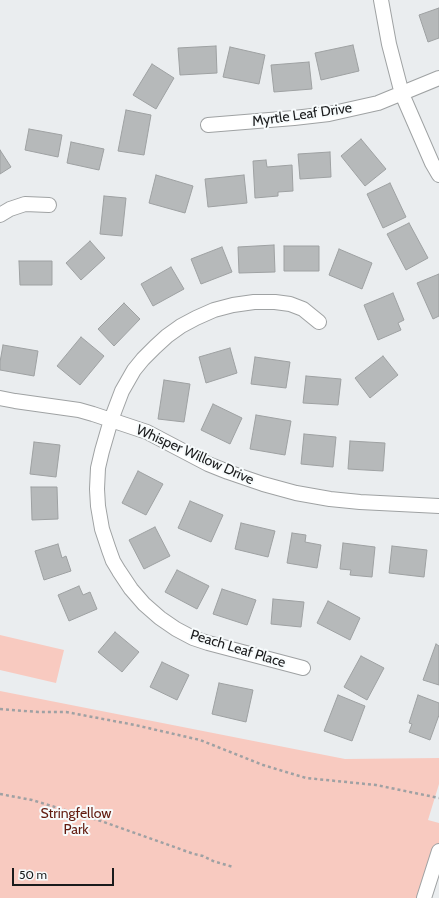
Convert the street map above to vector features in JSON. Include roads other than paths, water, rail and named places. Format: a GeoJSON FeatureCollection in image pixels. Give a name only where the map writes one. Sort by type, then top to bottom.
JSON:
{"type":"FeatureCollection","features":[{"type":"Feature","properties":{"kind":"street"},"geometry":{"type":"LineString","coordinates":[[381,0],[389,44],[402,94],[432,163],[439,175]]}},
{"type":"Feature","properties":{"kind":"street","name":"Myrtle Leaf Drive"},"geometry":{"type":"LineString","coordinates":[[208,125],[329,114],[378,103],[439,78]]}},
{"type":"Feature","properties":{"kind":"street"},"geometry":{"type":"LineString","coordinates":[[0,215],[10,209],[25,204],[49,205]]}},
{"type":"Feature","properties":{"kind":"street","name":"Peach Leaf Place"},"geometry":{"type":"LineString","coordinates":[[303,668],[193,638],[160,618],[144,604],[131,589],[119,571],[109,550],[102,529],[97,489],[98,468],[102,451],[111,420],[122,391],[134,370],[143,359],[167,336],[181,326],[214,310],[254,302],[290,304],[303,309],[319,322]]}},
{"type":"Feature","properties":{"kind":"street","name":"Whisper Willow Drive"},"geometry":{"type":"LineString","coordinates":[[0,398],[15,402],[79,410],[111,420],[147,432],[208,464],[228,472],[263,484],[290,491],[330,499],[439,506]]}},
{"type":"Feature","properties":{"kind":"street"},"geometry":{"type":"LineString","coordinates":[[424,898],[439,851]]}},
{"type":"Feature","properties":{"kind":"park label","name":"Stringfellow Park"},"geometry":{"type":"Point","coordinates":[76,822]}}]}
